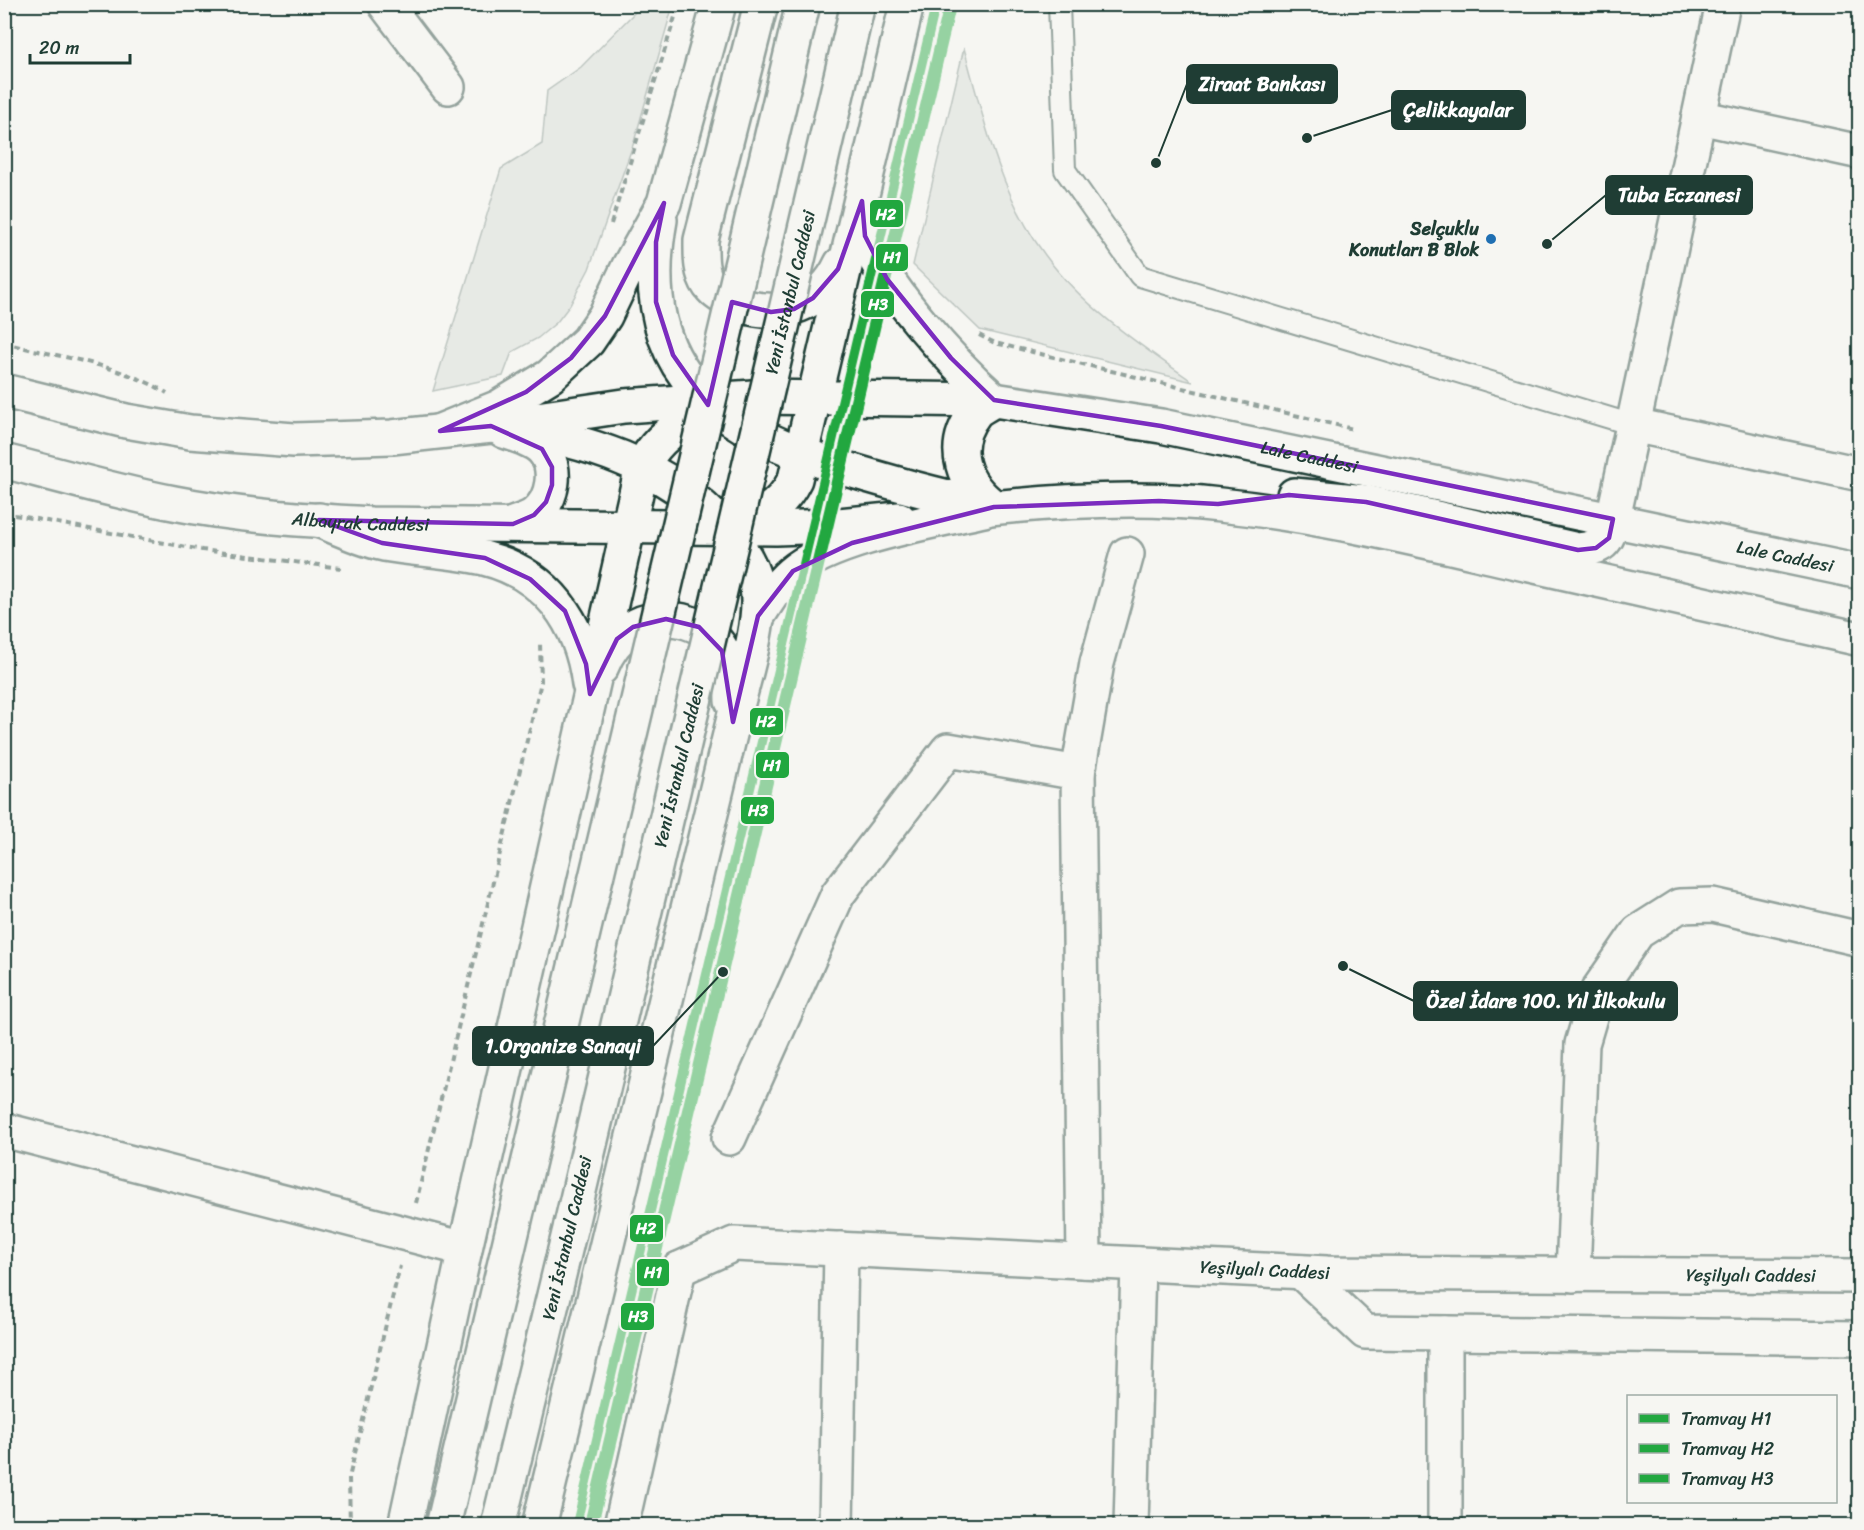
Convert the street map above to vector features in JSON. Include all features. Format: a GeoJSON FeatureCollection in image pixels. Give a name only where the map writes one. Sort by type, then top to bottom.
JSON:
{"type":"FeatureCollection","features":[{"type":"Feature","properties":{"kind":"main road"},"geometry":{"type":"LineString","coordinates":[[385,4],[448,87]]}},
{"type":"Feature","properties":{"kind":"main road"},"geometry":{"type":"LineString","coordinates":[[720,4],[663,203],[656,242],[656,302],[673,355],[682,371],[710,404],[765,441],[801,456],[917,489],[994,507]]}},
{"type":"Feature","properties":{"kind":"main road"},"geometry":{"type":"LineString","coordinates":[[761,4],[701,240],[701,264],[709,285],[724,299],[771,312],[794,309],[827,286],[851,242]]}},
{"type":"Feature","properties":{"kind":"main road"},"geometry":{"type":"LineString","coordinates":[[443,1526],[803,4]]}},
{"type":"Feature","properties":{"kind":"main road","name":"Yeni İstanbul Caddesi"},"geometry":{"type":"LineString","coordinates":[[498,1526],[858,4]]}},
{"type":"Feature","properties":{"kind":"main road"},"geometry":{"type":"LineString","coordinates":[[724,528],[759,517],[774,508],[788,495],[801,456],[816,396],[907,4]]}},
{"type":"Feature","properties":{"kind":"main road"},"geometry":{"type":"LineString","coordinates":[[1218,504],[1256,496],[1289,495],[1366,502],[1578,550],[1596,548],[1609,538],[1723,4]]}},
{"type":"Feature","properties":{"kind":"main road"},"geometry":{"type":"LineString","coordinates":[[1699,117],[1860,152]]}},
{"type":"Feature","properties":{"kind":"main road"},"geometry":{"type":"LineString","coordinates":[[862,201],[866,236],[875,260],[887,279],[951,358],[994,400],[975,412],[961,443],[963,471],[978,494],[994,507]]}},
{"type":"Feature","properties":{"kind":"main road"},"geometry":{"type":"LineString","coordinates":[[440,432],[472,420],[526,392],[571,358],[605,316],[663,203]]}},
{"type":"Feature","properties":{"kind":"main road"},"geometry":{"type":"LineString","coordinates":[[4,391],[126,421],[238,437],[345,439],[491,426],[624,406],[710,404]]}},
{"type":"Feature","properties":{"kind":"main road","name":"Lale Caddesi"},"geometry":{"type":"LineString","coordinates":[[710,404],[753,397],[816,396],[994,400],[1161,426],[1860,572]]}},
{"type":"Feature","properties":{"kind":"main road"},"geometry":{"type":"LineString","coordinates":[[405,1526],[465,1249],[642,467],[650,452],[661,439],[710,404]]}},
{"type":"Feature","properties":{"kind":"main road"},"geometry":{"type":"LineString","coordinates":[[1633,425],[1860,474]]}},
{"type":"Feature","properties":{"kind":"main road"},"geometry":{"type":"LineString","coordinates":[[491,426],[526,431],[585,445],[642,467],[694,499],[724,528],[748,564],[757,588],[758,616],[539,1526]]}},
{"type":"Feature","properties":{"kind":"main road"},"geometry":{"type":"LineString","coordinates":[[491,426],[543,449],[552,468],[552,485],[546,502],[534,515],[513,524]]}},
{"type":"Feature","properties":{"kind":"main road","name":"Albayrak Caddesi"},"geometry":{"type":"LineString","coordinates":[[4,461],[173,503],[223,512],[370,524],[724,528],[829,526],[994,507]]}},
{"type":"Feature","properties":{"kind":"main road"},"geometry":{"type":"LineString","coordinates":[[758,616],[773,591],[793,571],[822,555],[852,543],[994,507],[1159,501],[1218,504],[1335,522],[1860,639]]}},
{"type":"Feature","properties":{"kind":"main road"},"geometry":{"type":"LineString","coordinates":[[319,520],[382,543],[477,557],[509,567],[531,579],[565,611],[577,635],[586,664],[590,694]]}},
{"type":"Feature","properties":{"kind":"main road"},"geometry":{"type":"LineString","coordinates":[[1084,1261],[1078,773],[1097,663],[1127,554]]}},
{"type":"Feature","properties":{"kind":"main road"},"geometry":{"type":"LineString","coordinates":[[590,694],[603,662],[617,639],[633,627],[647,621],[684,621],[706,632],[722,651],[729,671],[733,722]]}},
{"type":"Feature","properties":{"kind":"main road"},"geometry":{"type":"LineString","coordinates":[[729,1138],[838,894],[948,750],[1078,773]]}},
{"type":"Feature","properties":{"kind":"main road"},"geometry":{"type":"LineString","coordinates":[[1573,1275],[1582,1044],[1598,990],[1638,932],[1679,906],[1713,905],[1860,939]]}},
{"type":"Feature","properties":{"kind":"main road"},"geometry":{"type":"LineString","coordinates":[[4,1130],[465,1249]]}},
{"type":"Feature","properties":{"kind":"main road","name":"Yeşilyalı Caddesi"},"geometry":{"type":"LineString","coordinates":[[621,1526],[678,1269],[734,1244],[1300,1272],[1860,1276]]}},
{"type":"Feature","properties":{"kind":"main road"},"geometry":{"type":"LineString","coordinates":[[837,1526],[841,1249]]}},
{"type":"Feature","properties":{"kind":"main road"},"geometry":{"type":"LineString","coordinates":[[1131,1526],[1138,1264]]}},
{"type":"Feature","properties":{"kind":"main road"},"geometry":{"type":"LineString","coordinates":[[1300,1272],[1365,1332],[1860,1338]]}},
{"type":"Feature","properties":{"kind":"main road"},"geometry":{"type":"LineString","coordinates":[[1445,1333],[1445,1526]]}},
{"type":"Feature","properties":{"kind":"lane"},"geometry":{"type":"LineString","coordinates":[[1059,4],[1065,170],[1140,276],[1633,425]]}},
{"type":"Feature","properties":{"kind":"path"},"geometry":{"type":"LineString","coordinates":[[609,231],[679,4]]}},
{"type":"Feature","properties":{"kind":"path"},"geometry":{"type":"LineString","coordinates":[[974,332],[995,343],[1357,430]]}},
{"type":"Feature","properties":{"kind":"path"},"geometry":{"type":"LineString","coordinates":[[4,343],[143,380],[174,398]]}},
{"type":"Feature","properties":{"kind":"path"},"geometry":{"type":"LineString","coordinates":[[4,513],[202,550],[353,570]]}},
{"type":"Feature","properties":{"kind":"path"},"geometry":{"type":"LineString","coordinates":[[350,1526],[350,1478],[541,682],[540,630],[565,611]]}},
{"type":"Feature","properties":{"kind":"highlighted area"},"geometry":{"type":"Polygon","coordinates":[[[862,201],[865,236],[887,279],[951,358],[994,400],[1161,426],[1613,519],[1609,538],[1596,548],[1578,550],[1366,502],[1289,495],[1218,504],[1159,501],[994,507],[852,543],[793,571],[758,616],[733,722],[722,651],[699,627],[666,619],[633,627],[617,639],[590,694],[586,664],[565,611],[530,579],[485,558],[382,543],[319,520],[513,524],[534,515],[546,502],[552,485],[552,467],[542,449],[491,426],[440,431],[526,392],[571,358],[605,316],[664,203],[656,242],[656,302],[673,355],[708,405],[732,302],[771,312],[794,309],[813,298],[838,269],[862,201]]]}},
{"type":"Feature","properties":{"kind":"shaded area"},"geometry":{"type":"Polygon","coordinates":[[[642,5],[673,5],[634,142],[589,269],[570,305],[557,322],[538,338],[512,352],[503,376],[433,391],[501,169],[542,144],[547,91],[581,67],[642,5]]]}},
{"type":"Feature","properties":{"kind":"shaded area"},"geometry":{"type":"Polygon","coordinates":[[[964,48],[986,129],[1005,182],[1016,208],[1045,255],[1077,292],[1113,324],[1193,382],[980,330],[913,265],[964,48]]]}},
{"type":"Feature","properties":{"kind":"tram line","name":"H2"},"geometry":{"type":"LineString","coordinates":[[576,1526],[936,4]]}},
{"type":"Feature","properties":{"kind":"tram line","name":"H1"},"geometry":{"type":"LineString","coordinates":[[593,1526],[952,4]]}},
{"type":"Feature","properties":{"kind":"tram line","name":"H3"},"geometry":{"type":"LineString","coordinates":[[588,1526],[948,7]]}},
{"type":"Feature","properties":{"kind":"place","name":"Çelikkayalar"},"geometry":{"type":"Point","coordinates":[1307,138]}},
{"type":"Feature","properties":{"kind":"place","name":"Ziraat Bankası"},"geometry":{"type":"Point","coordinates":[1156,163]}},
{"type":"Feature","properties":{"kind":"place","name":"Selçuklu Konutları B Blok"},"geometry":{"type":"Point","coordinates":[1491,239]}},
{"type":"Feature","properties":{"kind":"place","name":"Tuba Eczanesi"},"geometry":{"type":"Point","coordinates":[1547,244]}},
{"type":"Feature","properties":{"kind":"place","name":"Özel İdare 100. Yıl İlkokulu"},"geometry":{"type":"Point","coordinates":[1343,966]}},
{"type":"Feature","properties":{"kind":"place","name":"1.Organize Sanayi"},"geometry":{"type":"Point","coordinates":[723,972]}}]}
